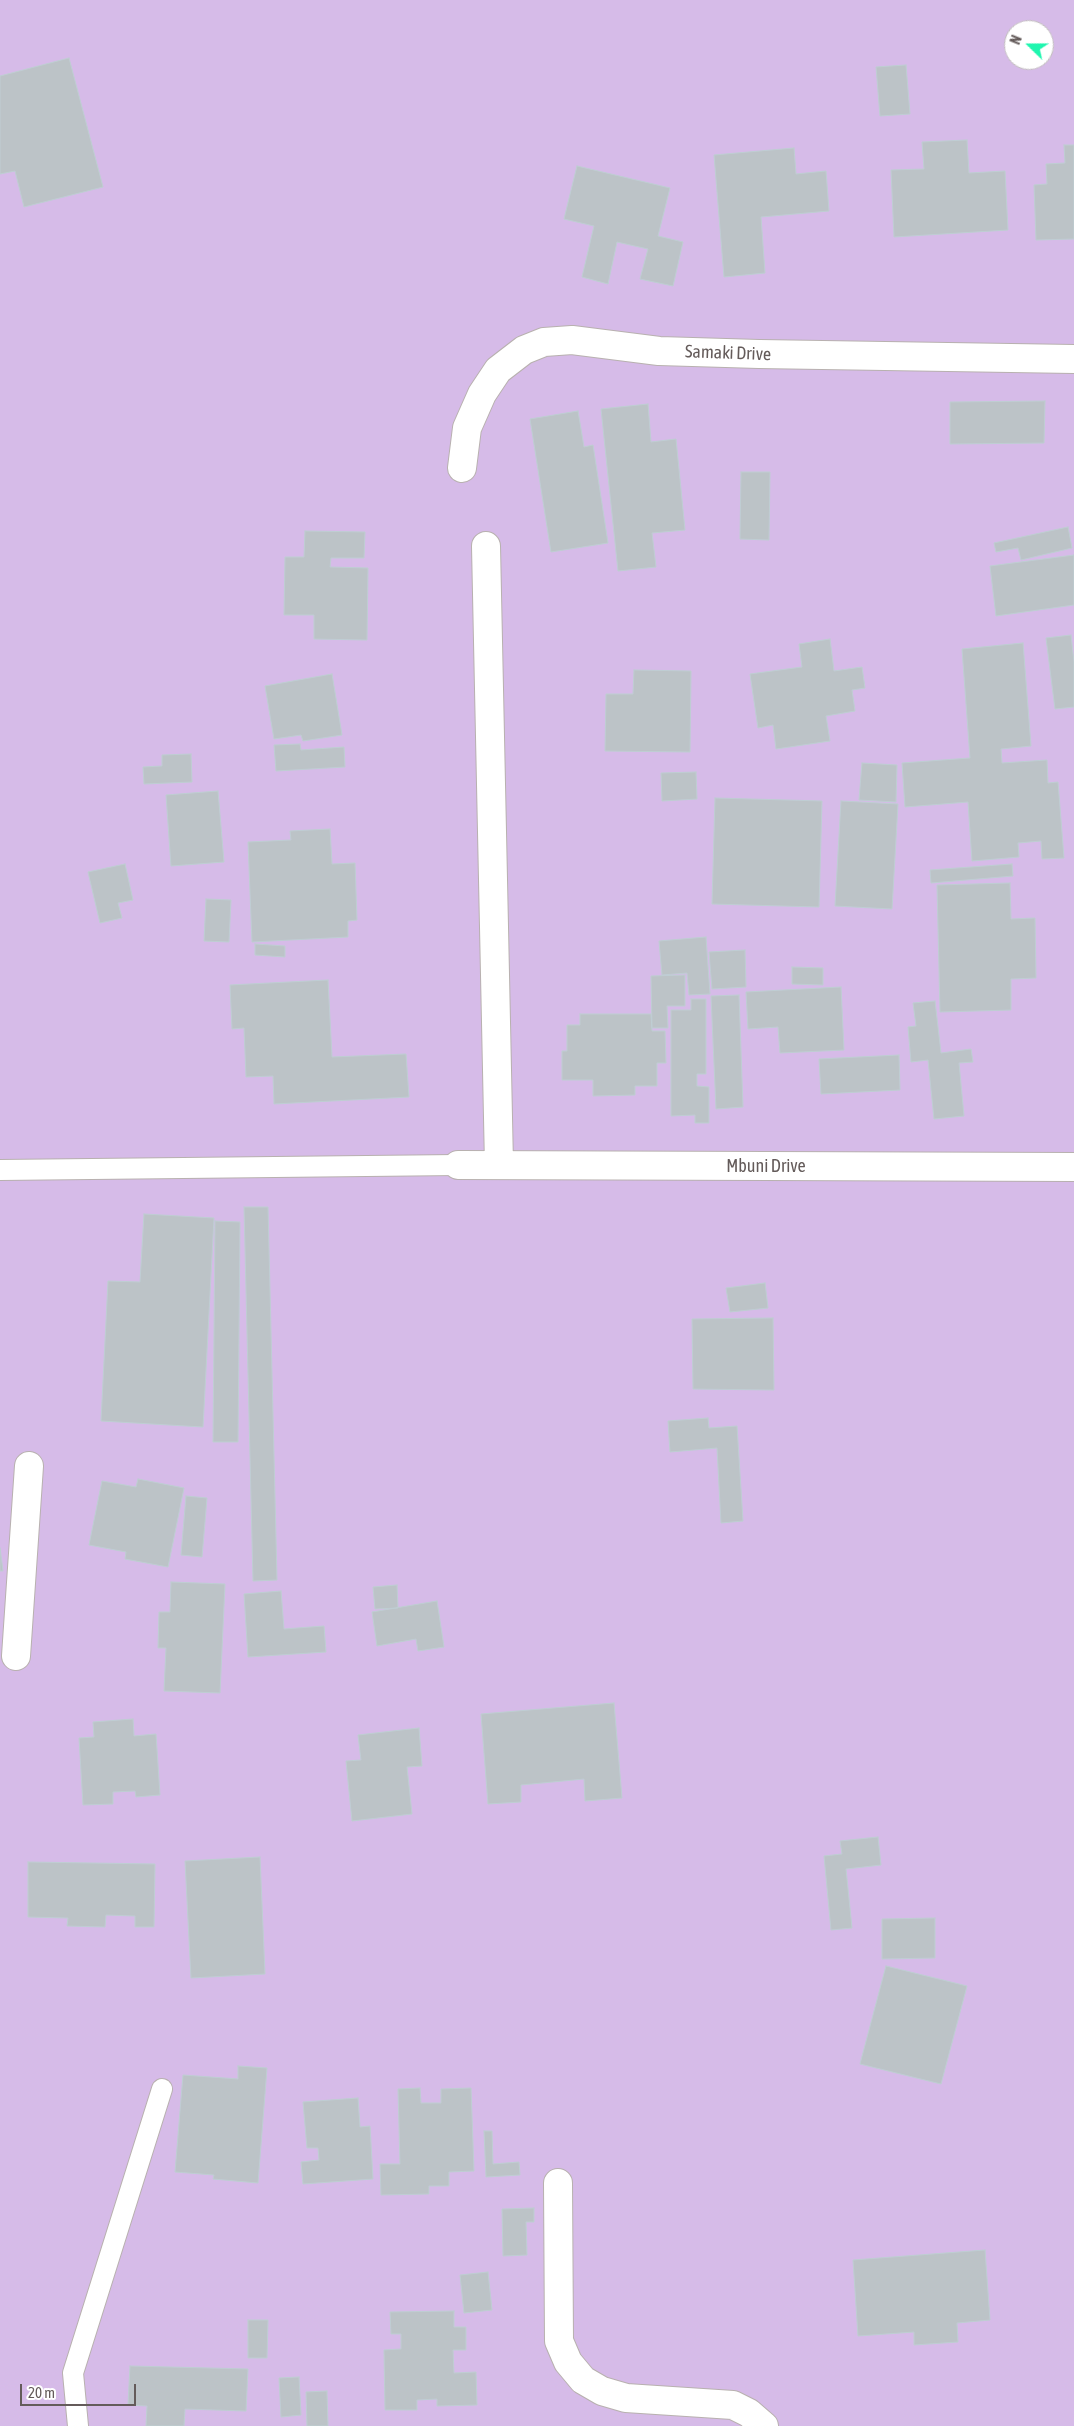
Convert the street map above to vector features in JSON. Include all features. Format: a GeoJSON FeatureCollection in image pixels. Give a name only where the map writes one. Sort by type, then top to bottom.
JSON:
{"type":"FeatureCollection","features":[{"type":"Feature","properties":{"kind":"street","name":"Samaki Drive"},"geometry":{"type":"LineString","coordinates":[[462,468],[468,428],[482,394],[498,370],[524,350],[544,342],[572,340],[659,351],[1074,359]]}},
{"type":"Feature","properties":{"kind":"street"},"geometry":{"type":"LineString","coordinates":[[486,546],[499,1165]]}},
{"type":"Feature","properties":{"kind":"street","name":"Mbuni Drive"},"geometry":{"type":"LineString","coordinates":[[458,1165],[1074,1168]]}},
{"type":"Feature","properties":{"kind":"street"},"geometry":{"type":"LineString","coordinates":[[16,1656],[29,1466]]}},
{"type":"Feature","properties":{"kind":"street"},"geometry":{"type":"LineString","coordinates":[[558,2183],[559,2341],[568,2362],[583,2380],[602,2391],[626,2398],[733,2406],[749,2413],[764,2426]]}},
{"type":"Feature","properties":{"kind":"lane"},"geometry":{"type":"LineString","coordinates":[[0,1170],[458,1165]]}},
{"type":"Feature","properties":{"kind":"lane"},"geometry":{"type":"LineString","coordinates":[[78,2426],[73,2373],[162,2089]]}},
{"type":"Feature","properties":{"kind":"shaded area"},"geometry":{"type":"Polygon","coordinates":[[[0,0],[1074,0],[1074,2426],[0,2426],[0,0]]]}},
{"type":"Feature","properties":{"kind":"building"},"geometry":{"type":"Polygon","coordinates":[[[69,58],[103,187],[24,207],[15,171],[0,174],[0,76],[69,58]]]}},
{"type":"Feature","properties":{"kind":"building"},"geometry":{"type":"Polygon","coordinates":[[[906,65],[910,114],[880,116],[876,67],[906,65]]]}},
{"type":"Feature","properties":{"kind":"building"},"geometry":{"type":"Polygon","coordinates":[[[967,140],[969,173],[1005,171],[1008,230],[894,237],[891,170],[924,169],[922,142],[967,140]]]}},
{"type":"Feature","properties":{"kind":"building"},"geometry":{"type":"Polygon","coordinates":[[[1064,145],[1074,145],[1074,239],[1036,240],[1034,185],[1047,184],[1046,164],[1065,163],[1064,145]]]}},
{"type":"Feature","properties":{"kind":"building"},"geometry":{"type":"Polygon","coordinates":[[[794,148],[796,174],[826,171],[829,211],[761,217],[765,273],[724,277],[714,155],[794,148]]]}},
{"type":"Feature","properties":{"kind":"building"},"geometry":{"type":"Polygon","coordinates":[[[577,166],[670,188],[658,236],[683,242],[673,286],[640,279],[648,249],[617,242],[608,284],[582,277],[594,226],[564,219],[577,166]]]}},
{"type":"Feature","properties":{"kind":"building"},"geometry":{"type":"Polygon","coordinates":[[[1045,401],[1044,443],[950,444],[950,402],[1045,401]]]}},
{"type":"Feature","properties":{"kind":"building"},"geometry":{"type":"Polygon","coordinates":[[[648,404],[651,442],[676,439],[685,530],[652,533],[656,567],[618,571],[601,409],[648,404]]]}},
{"type":"Feature","properties":{"kind":"building"},"geometry":{"type":"Polygon","coordinates":[[[578,411],[584,447],[593,445],[608,543],[551,552],[530,419],[578,411]]]}},
{"type":"Feature","properties":{"kind":"building"},"geometry":{"type":"Polygon","coordinates":[[[741,472],[770,472],[769,540],[740,539],[741,472]]]}},
{"type":"Feature","properties":{"kind":"building"},"geometry":{"type":"Polygon","coordinates":[[[1068,527],[1072,548],[1021,560],[1018,548],[996,552],[994,543],[1068,527]]]}},
{"type":"Feature","properties":{"kind":"building"},"geometry":{"type":"Polygon","coordinates":[[[305,531],[365,532],[364,558],[331,558],[330,567],[368,568],[367,640],[314,639],[314,615],[284,615],[285,557],[304,557],[305,531]]]}},
{"type":"Feature","properties":{"kind":"building"},"geometry":{"type":"Polygon","coordinates":[[[1074,555],[1074,605],[996,616],[990,566],[1074,555]]]}},
{"type":"Feature","properties":{"kind":"building"},"geometry":{"type":"Polygon","coordinates":[[[1071,635],[1074,662],[1074,707],[1055,709],[1046,638],[1071,635]]]}},
{"type":"Feature","properties":{"kind":"building"},"geometry":{"type":"Polygon","coordinates":[[[830,639],[834,671],[862,667],[865,688],[852,690],[855,711],[826,716],[830,741],[776,749],[773,725],[758,728],[750,674],[802,667],[799,644],[830,639]]]}},
{"type":"Feature","properties":{"kind":"building"},"geometry":{"type":"Polygon","coordinates":[[[1023,643],[1031,746],[1001,749],[1002,763],[1047,760],[1048,783],[1058,782],[1064,858],[1042,859],[1041,841],[1018,843],[1019,857],[972,861],[968,802],[905,807],[902,763],[970,758],[962,649],[1023,643]]]}},
{"type":"Feature","properties":{"kind":"building"},"geometry":{"type":"Polygon","coordinates":[[[634,670],[691,671],[690,752],[605,751],[606,694],[633,694],[634,670]]]}},
{"type":"Feature","properties":{"kind":"building"},"geometry":{"type":"Polygon","coordinates":[[[332,674],[342,735],[303,741],[301,735],[274,739],[265,686],[332,674]]]}},
{"type":"Feature","properties":{"kind":"building"},"geometry":{"type":"Polygon","coordinates":[[[300,744],[301,750],[344,747],[345,767],[276,771],[274,745],[300,744]]]}},
{"type":"Feature","properties":{"kind":"building"},"geometry":{"type":"Polygon","coordinates":[[[191,754],[192,782],[144,784],[143,767],[162,766],[162,755],[191,754]]]}},
{"type":"Feature","properties":{"kind":"building"},"geometry":{"type":"Polygon","coordinates":[[[862,763],[897,765],[896,802],[859,800],[862,763]]]}},
{"type":"Feature","properties":{"kind":"building"},"geometry":{"type":"Polygon","coordinates":[[[696,772],[697,799],[662,801],[661,773],[696,772]]]}},
{"type":"Feature","properties":{"kind":"building"},"geometry":{"type":"Polygon","coordinates":[[[218,791],[224,862],[171,866],[166,795],[218,791]]]}},
{"type":"Feature","properties":{"kind":"building"},"geometry":{"type":"Polygon","coordinates":[[[715,798],[822,801],[819,907],[712,904],[715,798]]]}},
{"type":"Feature","properties":{"kind":"building"},"geometry":{"type":"Polygon","coordinates":[[[841,801],[898,804],[892,909],[835,906],[841,801]]]}},
{"type":"Feature","properties":{"kind":"building"},"geometry":{"type":"Polygon","coordinates":[[[330,829],[332,864],[355,863],[357,920],[348,921],[348,937],[252,942],[248,842],[291,840],[290,831],[330,829]]]}},
{"type":"Feature","properties":{"kind":"building"},"geometry":{"type":"Polygon","coordinates":[[[125,864],[133,900],[118,903],[122,918],[100,923],[88,872],[125,864]]]}},
{"type":"Feature","properties":{"kind":"building"},"geometry":{"type":"Polygon","coordinates":[[[1012,864],[1013,876],[931,883],[930,870],[1012,864]]]}},
{"type":"Feature","properties":{"kind":"building"},"geometry":{"type":"Polygon","coordinates":[[[1010,883],[1011,919],[1035,918],[1036,978],[1011,979],[1011,1010],[940,1012],[937,885],[1010,883]]]}},
{"type":"Feature","properties":{"kind":"building"},"geometry":{"type":"Polygon","coordinates":[[[206,899],[231,900],[229,942],[204,941],[206,899]]]}},
{"type":"Feature","properties":{"kind":"building"},"geometry":{"type":"Polygon","coordinates":[[[706,937],[710,994],[689,995],[687,973],[662,975],[659,941],[706,937]]]}},
{"type":"Feature","properties":{"kind":"building"},"geometry":{"type":"Polygon","coordinates":[[[255,944],[285,946],[285,957],[255,955],[255,944]]]}},
{"type":"Feature","properties":{"kind":"building"},"geometry":{"type":"Polygon","coordinates":[[[745,950],[746,987],[712,989],[709,952],[745,950]]]}},
{"type":"Feature","properties":{"kind":"building"},"geometry":{"type":"Polygon","coordinates":[[[792,967],[823,968],[823,985],[792,984],[792,967]]]}},
{"type":"Feature","properties":{"kind":"building"},"geometry":{"type":"Polygon","coordinates":[[[685,975],[685,1006],[667,1006],[668,1028],[652,1028],[651,976],[685,975]]]}},
{"type":"Feature","properties":{"kind":"building"},"geometry":{"type":"Polygon","coordinates":[[[328,980],[332,1057],[406,1054],[409,1097],[274,1104],[273,1076],[246,1077],[244,1028],[232,1029],[230,985],[328,980]]]}},
{"type":"Feature","properties":{"kind":"building"},"geometry":{"type":"Polygon","coordinates":[[[841,987],[844,1050],[780,1053],[778,1027],[748,1029],[746,992],[841,987]]]}},
{"type":"Feature","properties":{"kind":"building"},"geometry":{"type":"Polygon","coordinates":[[[739,995],[743,1107],[716,1109],[711,996],[739,995]]]}},
{"type":"Feature","properties":{"kind":"building"},"geometry":{"type":"Polygon","coordinates":[[[691,999],[706,999],[706,1074],[697,1074],[697,1086],[709,1087],[709,1123],[695,1123],[695,1115],[671,1116],[671,1010],[691,1010],[691,999]]]}},
{"type":"Feature","properties":{"kind":"building"},"geometry":{"type":"Polygon","coordinates":[[[935,1001],[941,1053],[971,1049],[973,1062],[959,1063],[964,1116],[934,1119],[928,1060],[911,1062],[908,1027],[916,1026],[913,1003],[935,1001]]]}},
{"type":"Feature","properties":{"kind":"building"},"geometry":{"type":"Polygon","coordinates":[[[580,1014],[651,1014],[652,1031],[665,1031],[666,1063],[657,1063],[657,1086],[635,1086],[635,1095],[593,1096],[593,1080],[562,1080],[562,1051],[567,1051],[567,1025],[580,1025],[580,1014]]]}},
{"type":"Feature","properties":{"kind":"building"},"geometry":{"type":"Polygon","coordinates":[[[899,1055],[900,1090],[821,1094],[819,1059],[899,1055]]]}},
{"type":"Feature","properties":{"kind":"building"},"geometry":{"type":"Polygon","coordinates":[[[244,1207],[268,1207],[277,1580],[253,1581],[244,1207]]]}},
{"type":"Feature","properties":{"kind":"building"},"geometry":{"type":"Polygon","coordinates":[[[144,1214],[214,1218],[203,1427],[101,1421],[108,1281],[140,1282],[144,1214]]]}},
{"type":"Feature","properties":{"kind":"building"},"geometry":{"type":"Polygon","coordinates":[[[215,1221],[240,1222],[238,1442],[213,1442],[215,1221]]]}},
{"type":"Feature","properties":{"kind":"building"},"geometry":{"type":"Polygon","coordinates":[[[765,1283],[768,1308],[730,1312],[726,1288],[765,1283]]]}},
{"type":"Feature","properties":{"kind":"building"},"geometry":{"type":"Polygon","coordinates":[[[773,1318],[774,1390],[693,1389],[692,1319],[773,1318]]]}},
{"type":"Feature","properties":{"kind":"building"},"geometry":{"type":"Polygon","coordinates":[[[708,1418],[709,1428],[737,1426],[743,1521],[721,1523],[717,1448],[670,1452],[668,1421],[708,1418]]]}},
{"type":"Feature","properties":{"kind":"building"},"geometry":{"type":"Polygon","coordinates":[[[138,1479],[184,1488],[168,1567],[125,1559],[126,1552],[89,1545],[102,1481],[136,1487],[138,1479]]]}},
{"type":"Feature","properties":{"kind":"building"},"geometry":{"type":"Polygon","coordinates":[[[186,1496],[207,1498],[202,1557],[181,1555],[186,1496]]]}},
{"type":"Feature","properties":{"kind":"building"},"geometry":{"type":"Polygon","coordinates":[[[0,1548],[3,1571],[0,1571],[0,1548]]]}},
{"type":"Feature","properties":{"kind":"building"},"geometry":{"type":"Polygon","coordinates":[[[171,1582],[225,1584],[220,1693],[164,1691],[166,1648],[158,1648],[159,1612],[170,1612],[171,1582]]]}},
{"type":"Feature","properties":{"kind":"building"},"geometry":{"type":"Polygon","coordinates":[[[397,1585],[398,1608],[375,1609],[373,1587],[397,1585]]]}},
{"type":"Feature","properties":{"kind":"building"},"geometry":{"type":"Polygon","coordinates":[[[281,1591],[284,1629],[324,1626],[326,1652],[248,1657],[244,1594],[281,1591]]]}},
{"type":"Feature","properties":{"kind":"building"},"geometry":{"type":"Polygon","coordinates":[[[437,1601],[444,1647],[418,1651],[416,1639],[377,1646],[372,1612],[437,1601]]]}},
{"type":"Feature","properties":{"kind":"building"},"geometry":{"type":"Polygon","coordinates":[[[614,1703],[622,1798],[585,1801],[584,1779],[521,1785],[521,1802],[488,1804],[481,1714],[614,1703]]]}},
{"type":"Feature","properties":{"kind":"building"},"geometry":{"type":"Polygon","coordinates":[[[133,1719],[134,1736],[156,1734],[160,1795],[136,1797],[135,1791],[113,1792],[113,1804],[83,1805],[79,1738],[94,1737],[93,1722],[133,1719]]]}},
{"type":"Feature","properties":{"kind":"building"},"geometry":{"type":"Polygon","coordinates":[[[419,1728],[422,1766],[407,1767],[412,1814],[352,1821],[346,1761],[361,1760],[358,1735],[419,1728]]]}},
{"type":"Feature","properties":{"kind":"building"},"geometry":{"type":"Polygon","coordinates":[[[878,1837],[881,1865],[846,1869],[852,1928],[831,1930],[824,1856],[842,1854],[840,1841],[878,1837]]]}},
{"type":"Feature","properties":{"kind":"building"},"geometry":{"type":"Polygon","coordinates":[[[260,1857],[265,1974],[191,1978],[185,1861],[260,1857]]]}},
{"type":"Feature","properties":{"kind":"building"},"geometry":{"type":"Polygon","coordinates":[[[28,1862],[155,1864],[154,1927],[135,1927],[135,1916],[106,1915],[105,1927],[67,1926],[68,1918],[28,1917],[28,1862]]]}},
{"type":"Feature","properties":{"kind":"building"},"geometry":{"type":"Polygon","coordinates":[[[935,1918],[935,1958],[882,1959],[882,1919],[935,1918]]]}},
{"type":"Feature","properties":{"kind":"building"},"geometry":{"type":"Polygon","coordinates":[[[886,1966],[967,1986],[941,2084],[860,2064],[886,1966]]]}},
{"type":"Feature","properties":{"kind":"building"},"geometry":{"type":"Polygon","coordinates":[[[238,2066],[267,2068],[258,2183],[213,2179],[214,2175],[175,2172],[183,2075],[238,2079],[238,2066]]]}},
{"type":"Feature","properties":{"kind":"building"},"geometry":{"type":"Polygon","coordinates":[[[420,2088],[421,2103],[441,2103],[441,2089],[471,2088],[474,2171],[449,2172],[449,2186],[429,2186],[429,2194],[381,2195],[380,2164],[400,2164],[398,2089],[420,2088]]]}},
{"type":"Feature","properties":{"kind":"building"},"geometry":{"type":"Polygon","coordinates":[[[358,2098],[360,2127],[370,2126],[373,2179],[303,2184],[301,2162],[319,2160],[318,2148],[307,2148],[303,2102],[358,2098]]]}},
{"type":"Feature","properties":{"kind":"building"},"geometry":{"type":"Polygon","coordinates":[[[484,2131],[492,2131],[493,2164],[519,2162],[520,2175],[486,2177],[484,2131]]]}},
{"type":"Feature","properties":{"kind":"building"},"geometry":{"type":"Polygon","coordinates":[[[534,2208],[534,2222],[526,2222],[527,2255],[503,2256],[502,2209],[534,2208]]]}},
{"type":"Feature","properties":{"kind":"building"},"geometry":{"type":"Polygon","coordinates":[[[985,2250],[990,2320],[957,2323],[958,2342],[914,2345],[914,2332],[858,2336],[853,2260],[985,2250]]]}},
{"type":"Feature","properties":{"kind":"building"},"geometry":{"type":"Polygon","coordinates":[[[488,2272],[492,2310],[464,2313],[460,2275],[488,2272]]]}},
{"type":"Feature","properties":{"kind":"building"},"geometry":{"type":"Polygon","coordinates":[[[454,2311],[454,2327],[466,2327],[466,2350],[453,2350],[454,2373],[476,2372],[477,2405],[437,2406],[437,2399],[417,2400],[417,2410],[385,2410],[384,2350],[401,2349],[401,2334],[391,2334],[390,2312],[454,2311]]]}},
{"type":"Feature","properties":{"kind":"building"},"geometry":{"type":"Polygon","coordinates":[[[248,2320],[268,2320],[267,2358],[248,2358],[248,2320]]]}},
{"type":"Feature","properties":{"kind":"building"},"geometry":{"type":"Polygon","coordinates":[[[130,2366],[248,2369],[246,2411],[185,2409],[184,2426],[146,2426],[147,2406],[128,2405],[130,2366]]]}},
{"type":"Feature","properties":{"kind":"building"},"geometry":{"type":"Polygon","coordinates":[[[299,2377],[301,2415],[281,2417],[279,2378],[299,2377]]]}},
{"type":"Feature","properties":{"kind":"building"},"geometry":{"type":"Polygon","coordinates":[[[327,2391],[328,2426],[307,2426],[306,2392],[327,2391]]]}}]}
